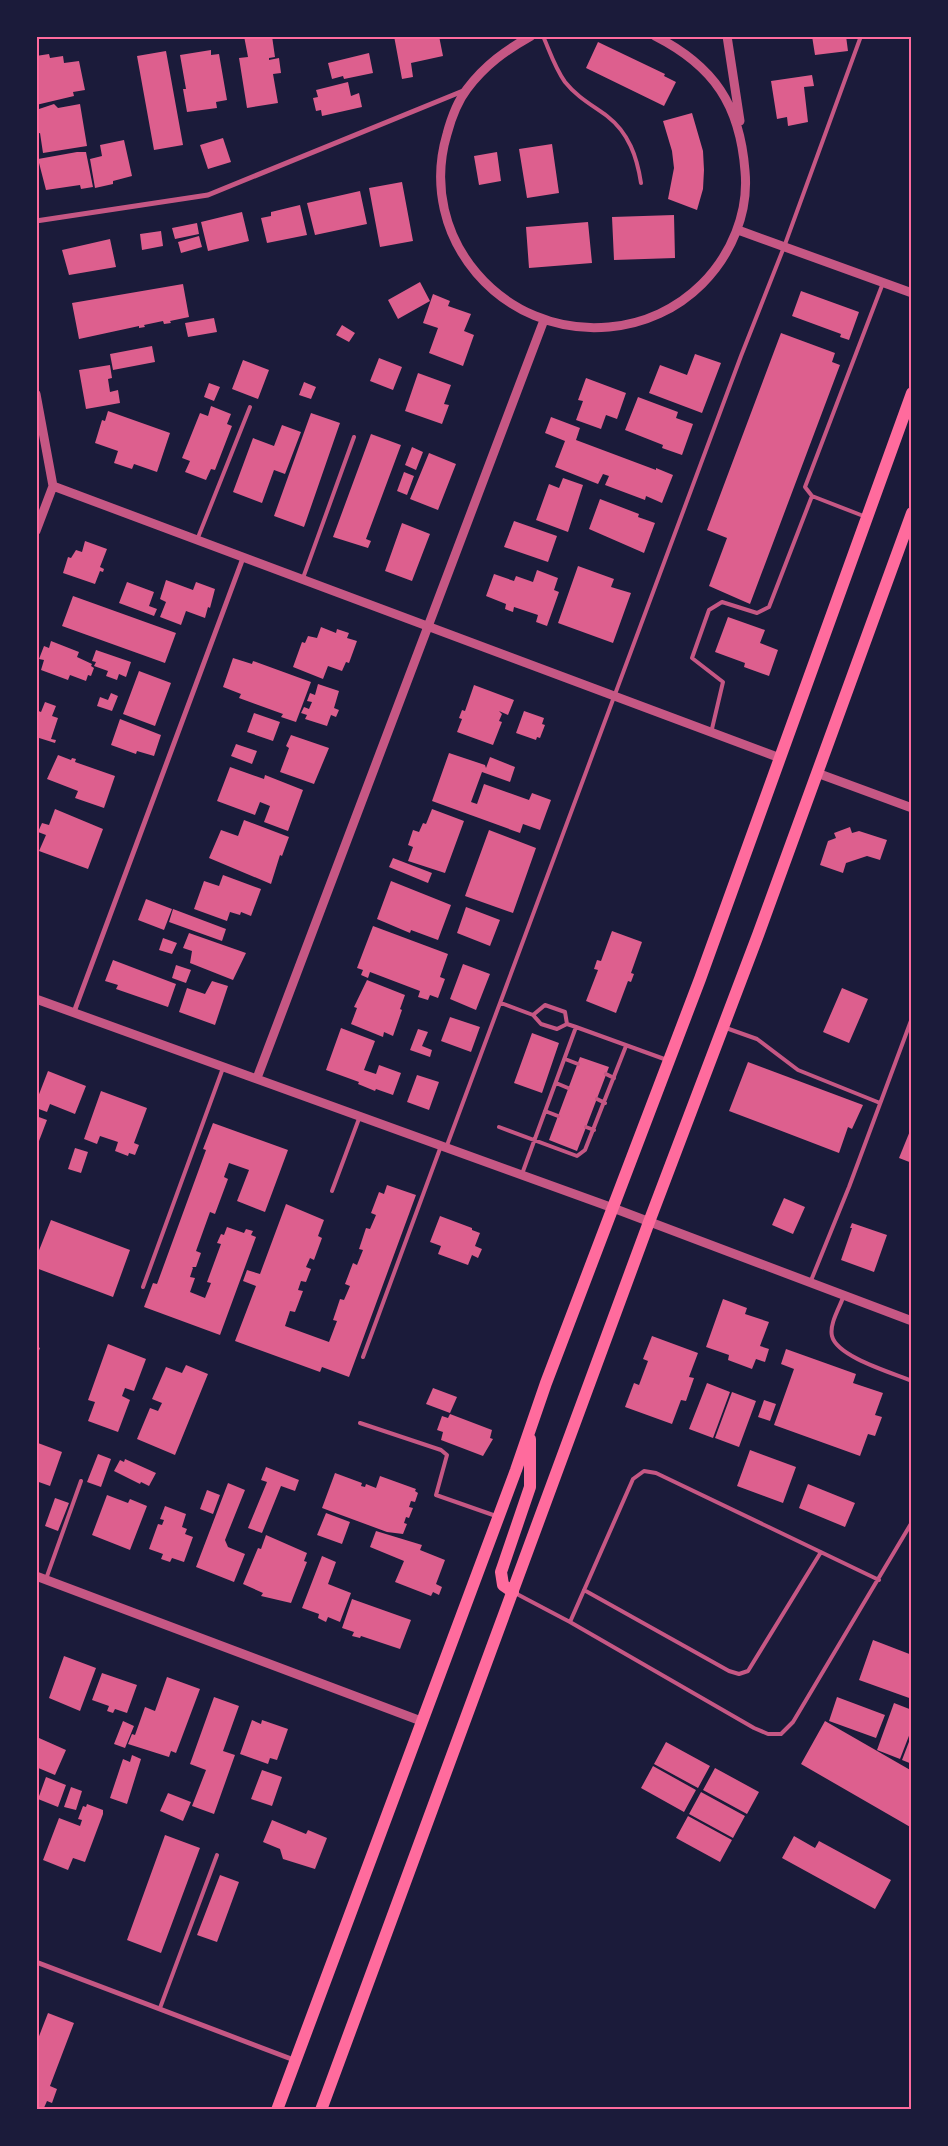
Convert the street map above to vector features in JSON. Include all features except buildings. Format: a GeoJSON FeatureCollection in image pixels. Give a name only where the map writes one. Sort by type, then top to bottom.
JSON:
{"type":"FeatureCollection","features":[{"type":"Feature","properties":{"kind":"main road"},"geometry":{"type":"LineString","coordinates":[[277,2110],[530,1428],[669,1061],[912,393]]}},
{"type":"Feature","properties":{"kind":"main road"},"geometry":{"type":"LineString","coordinates":[[321,2110],[912,513]]}},
{"type":"Feature","properties":{"kind":"main road"},"geometry":{"type":"LineString","coordinates":[[513,1592],[503,1585],[501,1572],[530,1487],[530,1428]]}},
{"type":"Feature","properties":{"kind":"street"},"geometry":{"type":"LineString","coordinates":[[531,36],[508,49],[485,68],[466,90],[449,125],[443,148],[440,178],[444,209],[454,239],[470,266],[490,289],[515,307],[544,320],[569,327],[596,329],[622,326],[647,319],[671,308],[693,293],[711,275],[726,253],[738,230],[747,186],[743,141],[727,36]]}},
{"type":"Feature","properties":{"kind":"street"},"geometry":{"type":"LineString","coordinates":[[655,36],[676,47],[691,59],[718,87],[733,113],[743,141]]}},
{"type":"Feature","properties":{"kind":"street"},"geometry":{"type":"LineString","coordinates":[[36,221],[208,195],[466,90]]}},
{"type":"Feature","properties":{"kind":"street"},"geometry":{"type":"LineString","coordinates":[[738,230],[912,293]]}},
{"type":"Feature","properties":{"kind":"street"},"geometry":{"type":"LineString","coordinates":[[257,1078],[426,627],[544,320]]}},
{"type":"Feature","properties":{"kind":"street"},"geometry":{"type":"LineString","coordinates":[[36,394],[52,486],[36,531]]}},
{"type":"Feature","properties":{"kind":"street"},"geometry":{"type":"LineString","coordinates":[[52,486],[780,758]]}},
{"type":"Feature","properties":{"kind":"street"},"geometry":{"type":"LineString","coordinates":[[74,1012],[242,558]]}},
{"type":"Feature","properties":{"kind":"street"},"geometry":{"type":"LineString","coordinates":[[817,773],[912,808]]}},
{"type":"Feature","properties":{"kind":"street"},"geometry":{"type":"LineString","coordinates":[[36,999],[613,1208],[912,1321]]}},
{"type":"Feature","properties":{"kind":"street"},"geometry":{"type":"LineString","coordinates":[[36,1576],[421,1721]]}},
{"type":"Feature","properties":{"kind":"street"},"geometry":{"type":"LineString","coordinates":[[36,1962],[294,2060]]}},
{"type":"Feature","properties":{"kind":"lane"},"geometry":{"type":"LineString","coordinates":[[543,36],[552,59],[566,83],[590,106],[608,117],[623,132],[634,151],[641,183]]}},
{"type":"Feature","properties":{"kind":"lane"},"geometry":{"type":"LineString","coordinates":[[363,1357],[443,1147],[501,1002],[741,356],[784,247],[861,36]]}},
{"type":"Feature","properties":{"kind":"lane"},"geometry":{"type":"LineString","coordinates":[[867,517],[812,496],[805,487],[883,283]]}},
{"type":"Feature","properties":{"kind":"lane"},"geometry":{"type":"LineString","coordinates":[[197,540],[250,407]]}},
{"type":"Feature","properties":{"kind":"lane"},"geometry":{"type":"LineString","coordinates":[[303,580],[354,437]]}},
{"type":"Feature","properties":{"kind":"lane"},"geometry":{"type":"LineString","coordinates":[[711,733],[722,682],[692,658],[709,610],[722,602],[757,613],[769,607],[812,496]]}},
{"type":"Feature","properties":{"kind":"lane"},"geometry":{"type":"LineString","coordinates":[[501,1002],[532,1015],[542,1024],[557,1029],[568,1024],[669,1061]]}},
{"type":"Feature","properties":{"kind":"lane"},"geometry":{"type":"LineString","coordinates":[[532,1015],[545,1005],[565,1012],[568,1024]]}},
{"type":"Feature","properties":{"kind":"lane"},"geometry":{"type":"LineString","coordinates":[[810,1283],[912,1018]]}},
{"type":"Feature","properties":{"kind":"lane"},"geometry":{"type":"LineString","coordinates":[[522,1175],[576,1027]]}},
{"type":"Feature","properties":{"kind":"lane"},"geometry":{"type":"LineString","coordinates":[[723,1027],[757,1038],[798,1070],[880,1103]]}},
{"type":"Feature","properties":{"kind":"lane"},"geometry":{"type":"LineString","coordinates":[[499,1127],[577,1156],[586,1150],[626,1046]]}},
{"type":"Feature","properties":{"kind":"lane"},"geometry":{"type":"LineString","coordinates":[[565,1059],[578,1064]]}},
{"type":"Feature","properties":{"kind":"lane"},"geometry":{"type":"LineString","coordinates":[[143,1287],[224,1066]]}},
{"type":"Feature","properties":{"kind":"lane"},"geometry":{"type":"LineString","coordinates":[[606,1074],[614,1078]]}},
{"type":"Feature","properties":{"kind":"lane"},"geometry":{"type":"LineString","coordinates":[[556,1083],[568,1088]]}},
{"type":"Feature","properties":{"kind":"lane"},"geometry":{"type":"LineString","coordinates":[[597,1099],[605,1103]]}},
{"type":"Feature","properties":{"kind":"lane"},"geometry":{"type":"LineString","coordinates":[[545,1111],[558,1116]]}},
{"type":"Feature","properties":{"kind":"lane"},"geometry":{"type":"LineString","coordinates":[[332,1190],[360,1116]]}},
{"type":"Feature","properties":{"kind":"lane"},"geometry":{"type":"LineString","coordinates":[[586,1127],[594,1130]]}},
{"type":"Feature","properties":{"kind":"lane"},"geometry":{"type":"LineString","coordinates":[[844,1296],[834,1320],[831,1334],[835,1343],[848,1354],[912,1381]]}},
{"type":"Feature","properties":{"kind":"lane"},"geometry":{"type":"LineString","coordinates":[[360,1423],[441,1450],[447,1455],[436,1495],[498,1517]]}},
{"type":"Feature","properties":{"kind":"lane"},"geometry":{"type":"LineString","coordinates":[[570,1622],[633,1479],[644,1471],[656,1473],[879,1580]]}},
{"type":"Feature","properties":{"kind":"lane"},"geometry":{"type":"LineString","coordinates":[[46,1579],[81,1480]]}},
{"type":"Feature","properties":{"kind":"lane"},"geometry":{"type":"LineString","coordinates":[[513,1592],[570,1622],[754,1728],[768,1734],[781,1734],[793,1722],[912,1522]]}},
{"type":"Feature","properties":{"kind":"lane"},"geometry":{"type":"LineString","coordinates":[[584,1590],[729,1671],[738,1674],[748,1671],[821,1552]]}},
{"type":"Feature","properties":{"kind":"lane"},"geometry":{"type":"LineString","coordinates":[[160,2008],[217,1855]]}}]}
